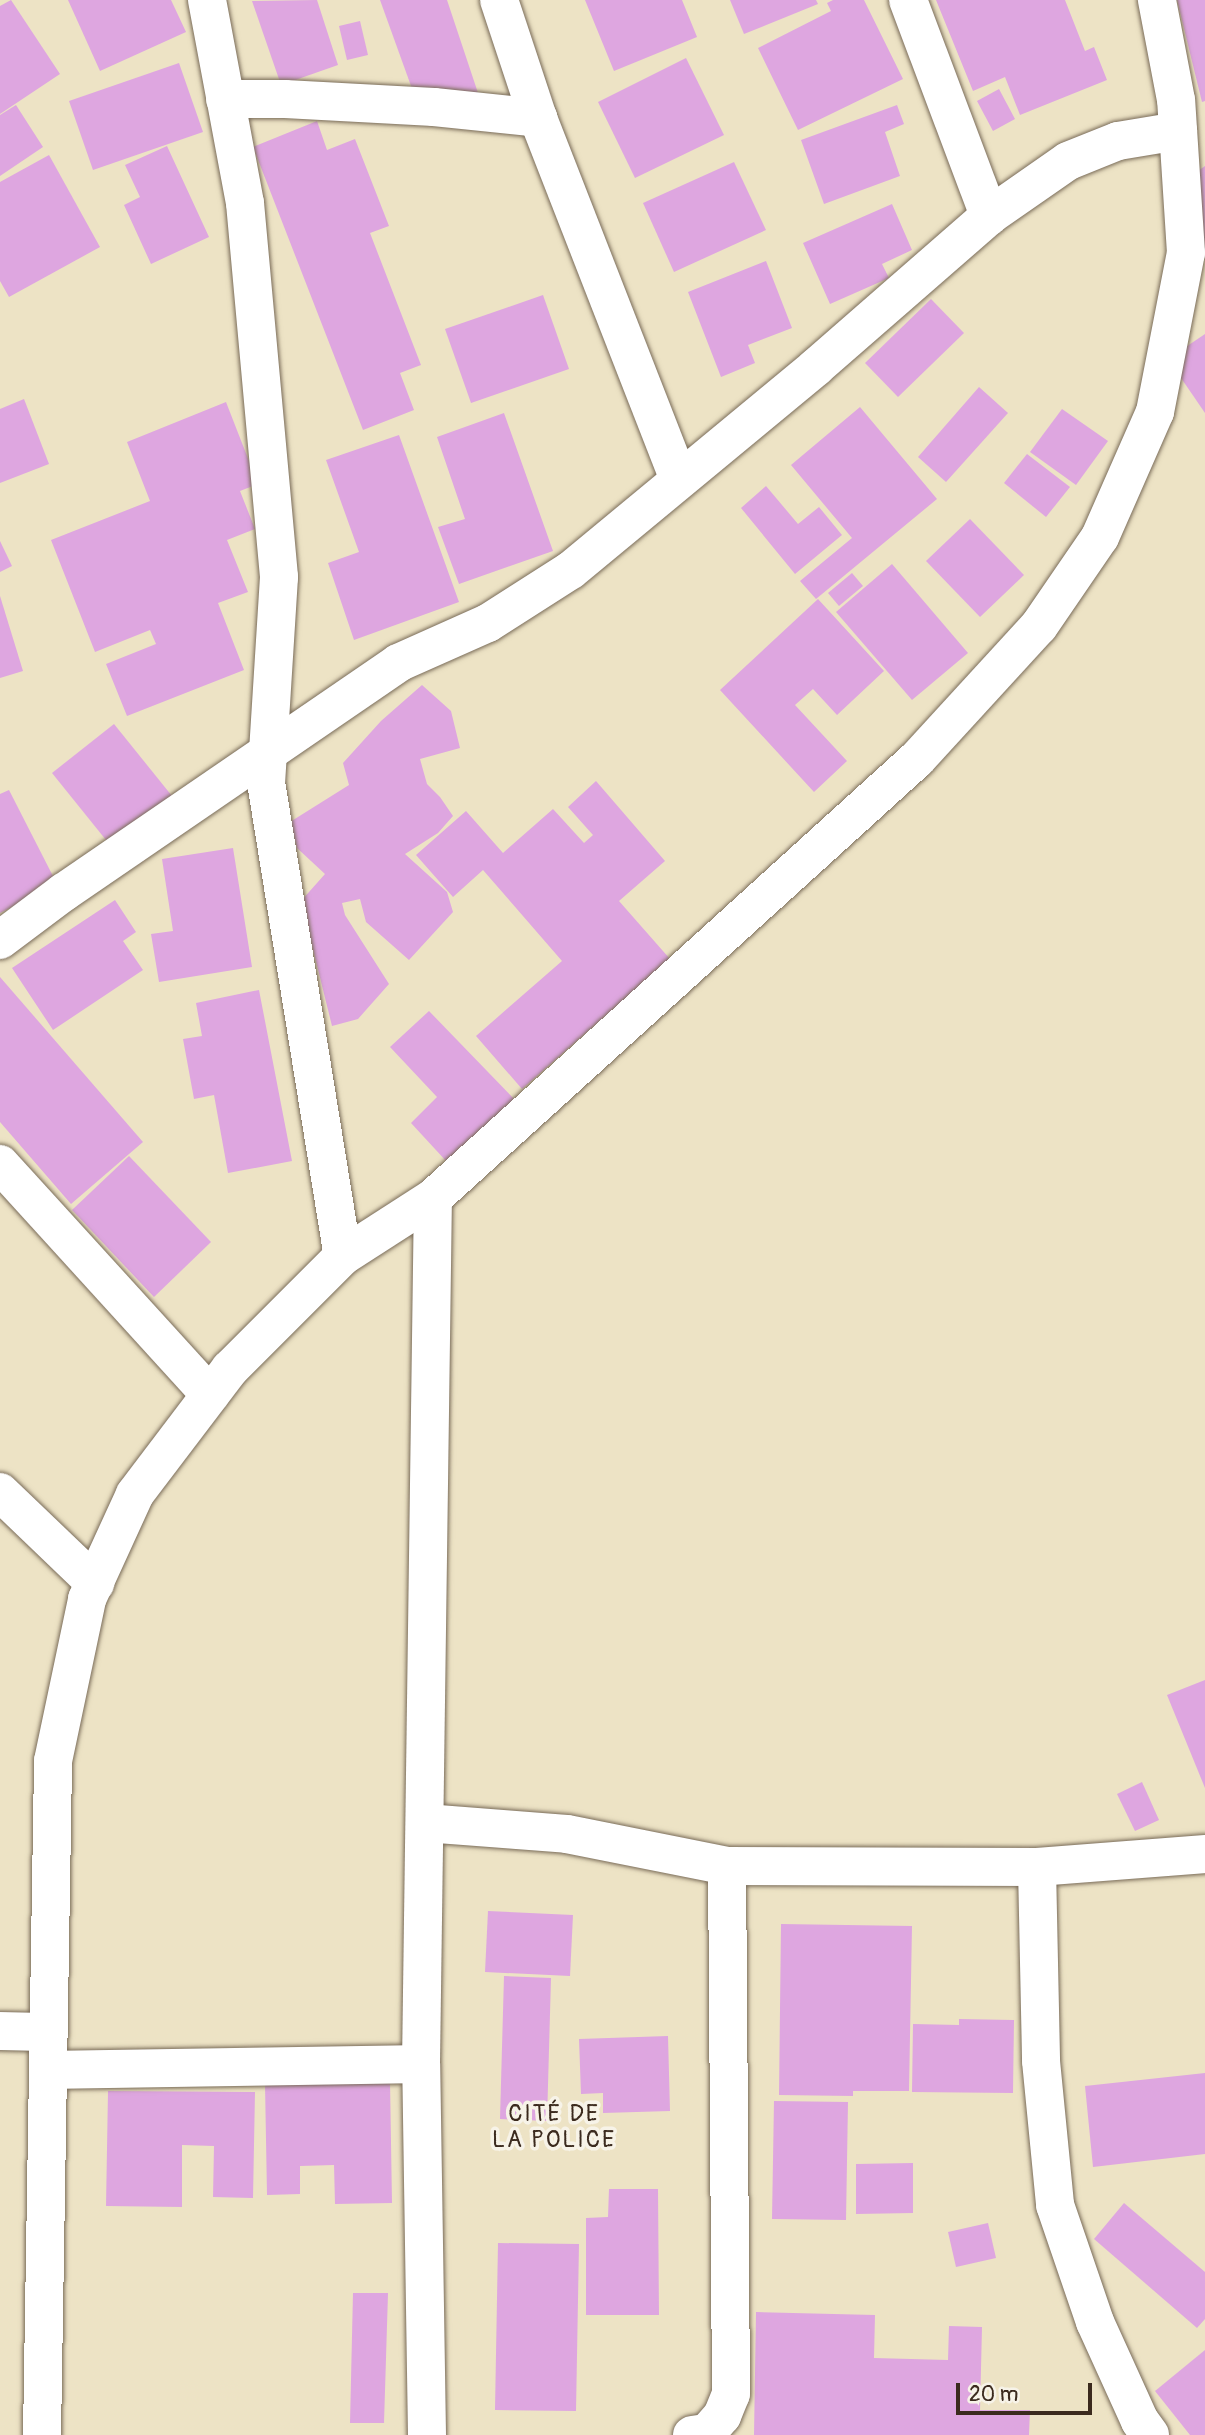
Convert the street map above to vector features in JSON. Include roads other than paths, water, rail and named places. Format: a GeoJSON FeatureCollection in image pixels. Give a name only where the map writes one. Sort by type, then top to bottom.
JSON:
{"type":"FeatureCollection","features":[{"type":"Feature","properties":{"kind":"street"},"geometry":{"type":"LineString","coordinates":[[206,0],[245,204],[279,577],[267,782],[343,1256]]}},
{"type":"Feature","properties":{"kind":"street"},"geometry":{"type":"LineString","coordinates":[[499,0],[538,118],[678,478]]}},
{"type":"Feature","properties":{"kind":"street"},"geometry":{"type":"LineString","coordinates":[[908,0],[989,216]]}},
{"type":"Feature","properties":{"kind":"street"},"geometry":{"type":"LineString","coordinates":[[42,2435],[53,1762],[87,1599],[135,1494],[230,1369],[343,1256],[433,1198],[917,759],[1039,626],[1100,537],[1155,412],[1186,253],[1176,100],[1157,0]]}},
{"type":"Feature","properties":{"kind":"street"},"geometry":{"type":"LineString","coordinates":[[225,99],[285,99],[420,106],[538,118]]}},
{"type":"Feature","properties":{"kind":"street"},"geometry":{"type":"LineString","coordinates":[[0,940],[64,892],[398,663],[488,623],[570,570],[678,478],[816,367],[989,216],[1068,161],[1118,141],[1178,131]]}},
{"type":"Feature","properties":{"kind":"street"},"geometry":{"type":"LineString","coordinates":[[0,1164],[210,1395]]}},
{"type":"Feature","properties":{"kind":"street"},"geometry":{"type":"LineString","coordinates":[[427,2435],[421,2064],[433,1198]]}},
{"type":"Feature","properties":{"kind":"street"},"geometry":{"type":"LineString","coordinates":[[0,1492],[95,1583]]}},
{"type":"Feature","properties":{"kind":"street"},"geometry":{"type":"LineString","coordinates":[[425,1823],[567,1834],[727,1866],[1037,1867],[1205,1854]]}},
{"type":"Feature","properties":{"kind":"street"},"geometry":{"type":"LineString","coordinates":[[692,2435],[707,2434],[722,2416],[731,2393],[727,1866]]}},
{"type":"Feature","properties":{"kind":"street"},"geometry":{"type":"LineString","coordinates":[[1037,1867],[1041,2062],[1055,2205],[1095,2322],[1140,2421],[1150,2435]]}},
{"type":"Feature","properties":{"kind":"street"},"geometry":{"type":"LineString","coordinates":[[0,2031],[48,2032]]}},
{"type":"Feature","properties":{"kind":"street"},"geometry":{"type":"LineString","coordinates":[[49,2070],[421,2064]]}},
{"type":"Feature","properties":{"kind":"district","name":"CITÉ DE LA POLICE"},"geometry":{"type":"Point","coordinates":[554,2127]}}]}
